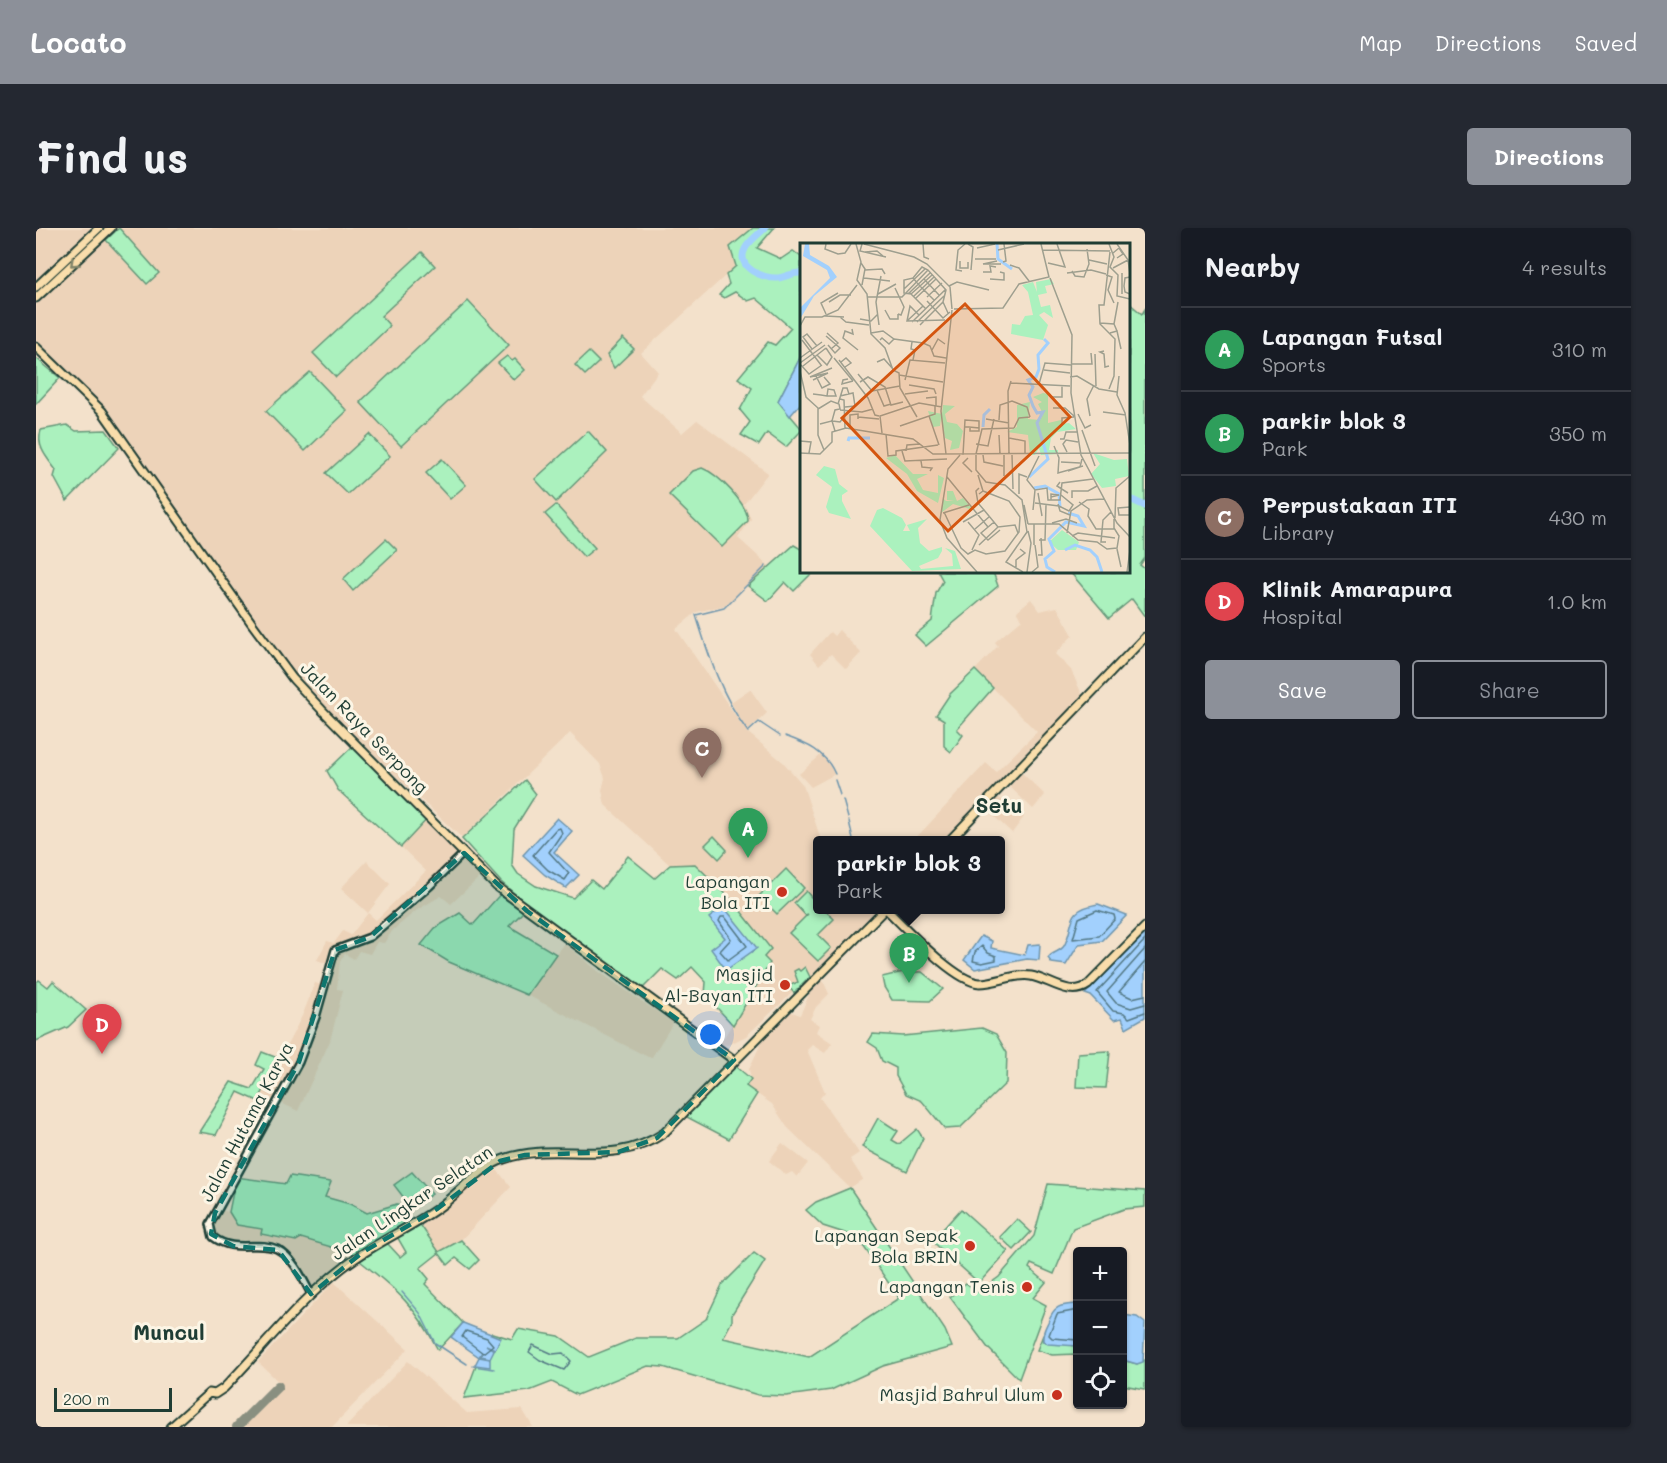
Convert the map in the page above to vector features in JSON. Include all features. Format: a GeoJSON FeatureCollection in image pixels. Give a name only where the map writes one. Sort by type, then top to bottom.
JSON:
{"type":"FeatureCollection","features":[{"type":"Feature","properties":{"kind":"main road"},"geometry":{"type":"LineString","coordinates":[[36,287],[99,228]]}},
{"type":"Feature","properties":{"kind":"main road"},"geometry":{"type":"LineString","coordinates":[[36,298],[111,228]]}},
{"type":"Feature","properties":{"kind":"main road","name":"Jalan Raya Serpong"},"geometry":{"type":"LineString","coordinates":[[37,350],[102,411],[293,679],[492,883],[527,911],[734,1060]]}},
{"type":"Feature","properties":{"kind":"main road"},"geometry":{"type":"LineString","coordinates":[[954,836],[1145,638]]}},
{"type":"Feature","properties":{"kind":"main road","name":"Jalan Lingkar Selatan"},"geometry":{"type":"LineString","coordinates":[[171,1427],[209,1393],[215,1394],[224,1388],[311,1294],[363,1252],[437,1209],[500,1161],[525,1155],[618,1152],[651,1142],[671,1126],[880,914]]}},
{"type":"Feature","properties":{"kind":"main road"},"geometry":{"type":"LineString","coordinates":[[891,914],[964,979],[982,983],[1031,976],[1074,989],[1088,985],[1145,927]]}},
{"type":"Feature","properties":{"kind":"street","name":"Jalan Hutama Karya"},"geometry":{"type":"LineString","coordinates":[[311,1294],[282,1253],[270,1247],[242,1248],[222,1243],[213,1237],[210,1224],[298,1062],[316,1017],[335,950],[370,937],[430,886],[464,853]]}},
{"type":"Feature","properties":{"kind":"highlighted area"},"geometry":{"type":"Polygon","coordinates":[[[464,853],[527,911],[734,1060],[657,1138],[618,1152],[525,1155],[500,1161],[437,1209],[363,1252],[311,1294],[278,1250],[233,1246],[211,1234],[215,1213],[299,1062],[335,950],[370,937],[464,853]]]}},
{"type":"Feature","properties":{"kind":"shaded area"},"geometry":{"type":"Polygon","coordinates":[[[36,228],[753,228],[730,247],[736,266],[641,353],[658,372],[640,396],[682,433],[697,420],[768,473],[744,504],[751,519],[738,538],[769,566],[726,605],[697,612],[676,629],[744,728],[731,702],[750,689],[767,713],[747,732],[783,762],[803,785],[820,836],[813,836],[813,914],[877,914],[746,1036],[728,1045],[720,1044],[769,963],[695,864],[670,865],[605,805],[602,790],[605,778],[600,764],[570,733],[462,838],[328,713],[253,621],[104,412],[36,345],[36,228]]]}},
{"type":"Feature","properties":{"kind":"shaded area"},"geometry":{"type":"Polygon","coordinates":[[[1031,599],[1040,611],[1057,607],[1073,635],[1055,654],[1071,670],[1084,699],[952,836],[918,836],[986,763],[996,772],[1037,732],[975,670],[998,646],[995,642],[1022,619],[1017,611],[1031,599]]]}},
{"type":"Feature","properties":{"kind":"shaded area"},"geometry":{"type":"Polygon","coordinates":[[[839,630],[861,653],[846,669],[831,654],[819,665],[810,654],[830,632],[834,636],[839,630]]]}},
{"type":"Feature","properties":{"kind":"shaded area"},"geometry":{"type":"Polygon","coordinates":[[[822,754],[835,774],[811,787],[799,774],[822,754]]]}},
{"type":"Feature","properties":{"kind":"shaded area"},"geometry":{"type":"Polygon","coordinates":[[[1021,772],[1045,795],[1033,809],[1008,785],[1021,772]]]}},
{"type":"Feature","properties":{"kind":"shaded area"},"geometry":{"type":"Polygon","coordinates":[[[998,797],[1024,817],[1012,833],[986,809],[998,797]]]}},
{"type":"Feature","properties":{"kind":"shaded area"},"geometry":{"type":"Polygon","coordinates":[[[429,817],[484,873],[451,904],[441,896],[417,910],[393,930],[384,943],[377,942],[370,954],[359,951],[354,959],[345,954],[340,961],[337,989],[343,990],[330,1041],[298,1111],[262,1094],[303,1014],[315,983],[322,985],[328,964],[317,960],[327,941],[334,943],[343,931],[351,935],[368,913],[376,920],[426,871],[401,847],[429,817]]]}},
{"type":"Feature","properties":{"kind":"shaded area"},"geometry":{"type":"Polygon","coordinates":[[[367,861],[390,884],[368,913],[341,888],[367,861]]]}},
{"type":"Feature","properties":{"kind":"shaded area"},"geometry":{"type":"Polygon","coordinates":[[[564,943],[598,971],[673,1023],[652,1057],[527,995],[564,943]]]}},
{"type":"Feature","properties":{"kind":"shaded area"},"geometry":{"type":"Polygon","coordinates":[[[822,978],[829,994],[816,1007],[810,1019],[819,1025],[816,1032],[832,1043],[825,1053],[812,1045],[807,1050],[825,1092],[820,1098],[859,1153],[850,1159],[863,1179],[850,1188],[787,1127],[772,1104],[745,1086],[751,1079],[749,1069],[765,1035],[789,1011],[800,1015],[813,986],[822,978]]]}},
{"type":"Feature","properties":{"kind":"shaded area"},"geometry":{"type":"Polygon","coordinates":[[[782,1143],[808,1163],[797,1177],[792,1172],[786,1175],[769,1161],[782,1143]]]}},
{"type":"Feature","properties":{"kind":"shaded area"},"geometry":{"type":"Polygon","coordinates":[[[493,1165],[511,1187],[461,1240],[439,1253],[417,1220],[493,1165]]]}},
{"type":"Feature","properties":{"kind":"shaded area"},"geometry":{"type":"Polygon","coordinates":[[[216,1209],[229,1212],[238,1225],[262,1229],[261,1234],[295,1241],[301,1238],[358,1255],[312,1294],[292,1261],[275,1248],[234,1247],[218,1241],[209,1227],[216,1209]]]}},
{"type":"Feature","properties":{"kind":"shaded area"},"geometry":{"type":"Polygon","coordinates":[[[334,1282],[408,1349],[332,1427],[244,1427],[283,1386],[258,1362],[334,1282]]]}},
{"type":"Feature","properties":{"kind":"shaded area"},"geometry":{"type":"Polygon","coordinates":[[[408,1361],[467,1413],[522,1409],[533,1427],[346,1427],[408,1361]]]}},
{"type":"Feature","properties":{"kind":"green space"},"geometry":{"type":"Polygon","coordinates":[[[119,228],[159,273],[147,284],[106,240],[119,228]]]}},
{"type":"Feature","properties":{"kind":"green space"},"geometry":{"type":"Polygon","coordinates":[[[753,228],[774,228],[757,248],[781,259],[793,251],[800,256],[800,358],[778,401],[800,427],[800,432],[786,447],[767,433],[759,445],[741,435],[750,422],[740,410],[752,388],[738,378],[768,342],[775,345],[791,328],[756,298],[748,301],[735,292],[724,298],[719,295],[729,284],[726,275],[736,266],[730,247],[753,228]]]}},
{"type":"Feature","properties":{"kind":"green space"},"geometry":{"type":"Polygon","coordinates":[[[422,252],[435,266],[381,316],[390,326],[336,377],[313,353],[422,252]]]}},
{"type":"Feature","properties":{"kind":"green space"},"geometry":{"type":"Polygon","coordinates":[[[468,301],[509,345],[401,446],[360,402],[468,301]]]}},
{"type":"Feature","properties":{"kind":"green space"},"geometry":{"type":"Polygon","coordinates":[[[1130,304],[1142,314],[1145,309],[1145,558],[1140,565],[1145,569],[1145,617],[1132,599],[1109,618],[1071,573],[1130,573],[1130,304]]]}},
{"type":"Feature","properties":{"kind":"green space"},"geometry":{"type":"Polygon","coordinates":[[[623,338],[634,349],[614,368],[607,355],[623,338]]]}},
{"type":"Feature","properties":{"kind":"green space"},"geometry":{"type":"Polygon","coordinates":[[[589,352],[599,362],[585,375],[575,365],[589,352]]]}},
{"type":"Feature","properties":{"kind":"green space"},"geometry":{"type":"Polygon","coordinates":[[[507,356],[512,361],[515,359],[525,370],[514,380],[498,363],[507,356]]]}},
{"type":"Feature","properties":{"kind":"green space"},"geometry":{"type":"Polygon","coordinates":[[[36,358],[60,378],[36,404],[36,358]]]}},
{"type":"Feature","properties":{"kind":"green space"},"geometry":{"type":"Polygon","coordinates":[[[310,372],[347,411],[305,451],[266,411],[310,372]]]}},
{"type":"Feature","properties":{"kind":"green space"},"geometry":{"type":"Polygon","coordinates":[[[67,425],[76,431],[106,430],[119,448],[67,501],[54,477],[56,470],[43,451],[40,436],[41,430],[67,425]]]}},
{"type":"Feature","properties":{"kind":"green space"},"geometry":{"type":"Polygon","coordinates":[[[588,431],[607,452],[556,502],[535,479],[588,431]]]}},
{"type":"Feature","properties":{"kind":"green space"},"geometry":{"type":"Polygon","coordinates":[[[369,434],[390,456],[348,494],[326,473],[369,434]]]}},
{"type":"Feature","properties":{"kind":"green space"},"geometry":{"type":"Polygon","coordinates":[[[442,459],[466,485],[450,499],[426,473],[442,459]]]}},
{"type":"Feature","properties":{"kind":"green space"},"geometry":{"type":"Polygon","coordinates":[[[702,468],[716,476],[731,490],[747,514],[748,521],[722,547],[669,495],[693,471],[702,468]]]}},
{"type":"Feature","properties":{"kind":"green space"},"geometry":{"type":"Polygon","coordinates":[[[556,505],[595,548],[584,557],[545,514],[556,505]]]}},
{"type":"Feature","properties":{"kind":"green space"},"geometry":{"type":"Polygon","coordinates":[[[386,539],[397,550],[353,591],[343,579],[386,539]]]}},
{"type":"Feature","properties":{"kind":"green space"},"geometry":{"type":"Polygon","coordinates":[[[794,545],[800,548],[800,573],[812,573],[794,591],[785,582],[768,601],[748,586],[794,545]]]}},
{"type":"Feature","properties":{"kind":"green space"},"geometry":{"type":"Polygon","coordinates":[[[939,573],[993,573],[998,586],[926,646],[915,635],[932,621],[936,593],[943,581],[939,573]]]}},
{"type":"Feature","properties":{"kind":"green space"},"geometry":{"type":"Polygon","coordinates":[[[975,670],[993,688],[957,729],[963,735],[951,752],[944,746],[944,720],[936,715],[950,694],[975,670]]]}},
{"type":"Feature","properties":{"kind":"green space"},"geometry":{"type":"Polygon","coordinates":[[[355,744],[429,817],[401,847],[338,790],[327,771],[355,744]]]}},
{"type":"Feature","properties":{"kind":"green space"},"geometry":{"type":"Polygon","coordinates":[[[525,780],[536,794],[514,829],[512,865],[518,874],[536,886],[573,898],[591,880],[602,889],[628,856],[655,878],[670,865],[695,864],[732,900],[771,949],[764,957],[770,963],[733,1025],[705,995],[706,982],[692,967],[678,980],[662,969],[641,990],[548,922],[501,882],[462,839],[525,780]]]}},
{"type":"Feature","properties":{"kind":"green space"},"geometry":{"type":"Polygon","coordinates":[[[714,836],[727,850],[719,859],[705,845],[714,836]]]}},
{"type":"Feature","properties":{"kind":"green space","name":"Lapangan Bola ITI"},"geometry":{"type":"Polygon","coordinates":[[[786,869],[804,888],[777,914],[759,896],[786,869]]]}},
{"type":"Feature","properties":{"kind":"green space"},"geometry":{"type":"Polygon","coordinates":[[[503,891],[523,912],[509,926],[556,954],[527,995],[449,962],[421,945],[435,928],[460,913],[473,925],[503,891]]]}},
{"type":"Feature","properties":{"kind":"green space"},"geometry":{"type":"Polygon","coordinates":[[[806,891],[813,899],[813,914],[829,914],[834,919],[818,935],[831,948],[818,961],[789,933],[808,914],[805,915],[794,903],[806,891]]]}},
{"type":"Feature","properties":{"kind":"green space"},"geometry":{"type":"Polygon","coordinates":[[[805,967],[810,977],[794,993],[788,986],[798,982],[794,971],[798,969],[800,971],[805,967]]]}},
{"type":"Feature","properties":{"kind":"green space"},"geometry":{"type":"Polygon","coordinates":[[[903,972],[922,972],[943,989],[930,1001],[892,1000],[884,987],[882,977],[903,972]]]}},
{"type":"Feature","properties":{"kind":"green space"},"geometry":{"type":"Polygon","coordinates":[[[39,980],[48,987],[53,981],[86,1010],[68,1027],[36,1041],[36,983],[39,980]]]}},
{"type":"Feature","properties":{"kind":"green space"},"geometry":{"type":"Polygon","coordinates":[[[982,1028],[996,1034],[1007,1053],[1006,1083],[960,1128],[945,1129],[922,1101],[906,1094],[896,1076],[896,1068],[882,1061],[877,1048],[868,1042],[873,1034],[903,1036],[982,1028]]]}},
{"type":"Feature","properties":{"kind":"green space"},"geometry":{"type":"Polygon","coordinates":[[[262,1052],[280,1059],[258,1101],[238,1092],[216,1135],[199,1132],[231,1082],[252,1089],[264,1069],[256,1065],[262,1052]]]}},
{"type":"Feature","properties":{"kind":"green space"},"geometry":{"type":"Polygon","coordinates":[[[1110,1052],[1106,1088],[1076,1087],[1078,1053],[1110,1052]]]}},
{"type":"Feature","properties":{"kind":"green space"},"geometry":{"type":"Polygon","coordinates":[[[731,1062],[751,1079],[746,1086],[757,1094],[729,1139],[685,1116],[731,1062]]]}},
{"type":"Feature","properties":{"kind":"green space"},"geometry":{"type":"Polygon","coordinates":[[[878,1118],[898,1131],[892,1140],[899,1144],[917,1129],[923,1138],[907,1171],[862,1147],[878,1118]]]}},
{"type":"Feature","properties":{"kind":"green space"},"geometry":{"type":"Polygon","coordinates":[[[412,1172],[432,1194],[411,1207],[394,1185],[412,1172]]]}},
{"type":"Feature","properties":{"kind":"green space"},"geometry":{"type":"Polygon","coordinates":[[[290,1176],[331,1182],[325,1197],[350,1204],[367,1213],[397,1204],[410,1223],[417,1220],[439,1252],[461,1240],[479,1260],[470,1269],[456,1258],[448,1265],[439,1253],[420,1268],[429,1279],[425,1284],[463,1323],[438,1350],[414,1311],[360,1261],[387,1243],[400,1257],[406,1252],[395,1233],[358,1255],[301,1238],[296,1241],[261,1234],[262,1229],[237,1225],[229,1212],[236,1177],[286,1184],[290,1176]]]}},
{"type":"Feature","properties":{"kind":"green space"},"geometry":{"type":"Polygon","coordinates":[[[1048,1184],[1145,1191],[1145,1207],[1124,1209],[1073,1228],[1054,1274],[1031,1264],[1029,1268],[1046,1282],[1033,1298],[1046,1305],[1019,1379],[988,1348],[950,1297],[966,1283],[978,1292],[999,1277],[1034,1236],[1048,1184]]]}},
{"type":"Feature","properties":{"kind":"green space"},"geometry":{"type":"Polygon","coordinates":[[[850,1188],[945,1330],[952,1347],[883,1366],[831,1390],[786,1396],[758,1395],[663,1367],[648,1366],[577,1395],[552,1382],[529,1391],[464,1398],[479,1358],[492,1333],[512,1339],[518,1329],[559,1336],[589,1357],[636,1338],[678,1338],[706,1319],[722,1285],[754,1253],[765,1261],[732,1314],[732,1321],[723,1338],[809,1357],[899,1298],[857,1237],[823,1226],[806,1210],[816,1202],[850,1188]]]}},
{"type":"Feature","properties":{"kind":"green space","name":"Lapangan Sepak Bola BRIN"},"geometry":{"type":"Polygon","coordinates":[[[961,1209],[1008,1251],[979,1283],[932,1241],[961,1209]]]}},
{"type":"Feature","properties":{"kind":"green space"},"geometry":{"type":"Polygon","coordinates":[[[1017,1219],[1031,1232],[1014,1250],[1000,1237],[1017,1219]]]}},
{"type":"Feature","properties":{"kind":"green space"},"geometry":{"type":"Polygon","coordinates":[[[1043,1335],[1043,1341],[1073,1345],[1073,1354],[1052,1355],[1037,1350],[1043,1335]]]}},
{"type":"Feature","properties":{"kind":"green space"},"geometry":{"type":"Polygon","coordinates":[[[1145,1360],[1145,1389],[1127,1386],[1127,1361],[1137,1364],[1145,1360]]]}},
{"type":"Feature","properties":{"kind":"water"},"geometry":{"type":"Polygon","coordinates":[[[800,358],[800,404],[790,416],[778,401],[800,358]]]}},
{"type":"Feature","properties":{"kind":"water"},"geometry":{"type":"Polygon","coordinates":[[[557,818],[572,831],[554,852],[579,875],[566,888],[545,875],[523,855],[557,818]]]}},
{"type":"Feature","properties":{"kind":"water"},"geometry":{"type":"Polygon","coordinates":[[[1098,904],[1127,915],[1102,941],[1079,944],[1066,965],[1052,963],[1048,958],[1064,946],[1075,914],[1098,904]]]}},
{"type":"Feature","properties":{"kind":"water"},"geometry":{"type":"Polygon","coordinates":[[[724,907],[757,948],[726,970],[711,949],[725,938],[709,918],[724,907]]]}},
{"type":"Feature","properties":{"kind":"water"},"geometry":{"type":"Polygon","coordinates":[[[1145,932],[1145,1017],[1126,1028],[1122,1018],[1114,1020],[1091,996],[1085,994],[1145,932]]]}},
{"type":"Feature","properties":{"kind":"water"},"geometry":{"type":"Polygon","coordinates":[[[981,936],[992,941],[991,948],[1025,955],[1028,945],[1040,944],[1039,960],[1027,959],[975,969],[964,960],[981,936]]]}},
{"type":"Feature","properties":{"kind":"water"},"geometry":{"type":"Polygon","coordinates":[[[1073,1305],[1073,1346],[1048,1344],[1043,1341],[1050,1316],[1062,1306],[1073,1305]]]}},
{"type":"Feature","properties":{"kind":"water"},"geometry":{"type":"Polygon","coordinates":[[[1127,1316],[1137,1317],[1145,1323],[1143,1362],[1137,1364],[1127,1361],[1127,1316]]]}},
{"type":"Feature","properties":{"kind":"water"},"geometry":{"type":"Polygon","coordinates":[[[463,1323],[501,1338],[495,1349],[486,1345],[494,1350],[490,1358],[481,1356],[482,1352],[479,1357],[451,1337],[463,1323]]]}},
{"type":"Feature","properties":{"kind":"water"},"geometry":{"type":"Polygon","coordinates":[[[479,1357],[490,1359],[490,1367],[475,1365],[479,1357]]]}},
{"type":"Feature","properties":{"kind":"waterway"},"geometry":{"type":"LineString","coordinates":[[765,228],[745,249],[743,256],[747,267],[772,278],[800,273]]}},
{"type":"Feature","properties":{"kind":"waterway"},"geometry":{"type":"LineString","coordinates":[[1130,499],[1145,506]]}},
{"type":"Feature","properties":{"kind":"waterway"},"geometry":{"type":"LineString","coordinates":[[766,566],[724,608],[696,615],[711,661],[724,691],[748,732],[759,722],[780,736]]}},
{"type":"Feature","properties":{"kind":"waterway"},"geometry":{"type":"LineString","coordinates":[[785,736],[808,745],[821,754],[835,774]]}},
{"type":"Feature","properties":{"kind":"waterway"},"geometry":{"type":"LineString","coordinates":[[835,780],[840,795]]}},
{"type":"Feature","properties":{"kind":"waterway"},"geometry":{"type":"LineString","coordinates":[[843,800],[848,818]]}},
{"type":"Feature","properties":{"kind":"waterway"},"geometry":{"type":"LineString","coordinates":[[849,821],[852,836]]}},
{"type":"Feature","properties":{"kind":"waterway"},"geometry":{"type":"LineString","coordinates":[[402,1292],[420,1313],[435,1343],[467,1364]]}},
{"type":"Feature","properties":{"kind":"waterway"},"geometry":{"type":"LineString","coordinates":[[473,1366],[494,1369]]}},
{"type":"Feature","properties":{"kind":"taxiway"},"geometry":{"type":"LineString","coordinates":[[237,1427],[278,1386]]}},
{"type":"Feature","properties":{"kind":"place","name":"Perpustakaan ITI"},"geometry":{"type":"Point","coordinates":[702,778]}},
{"type":"Feature","properties":{"kind":"place","name":"Lapangan Futsal"},"geometry":{"type":"Point","coordinates":[748,858]}},
{"type":"Feature","properties":{"kind":"place","name":"Lapangan Bola ITI"},"geometry":{"type":"Point","coordinates":[782,892]}},
{"type":"Feature","properties":{"kind":"place","name":"parkir blok 3"},"geometry":{"type":"Point","coordinates":[909,983]}},
{"type":"Feature","properties":{"kind":"place","name":"Masjid Al-Bayan ITI"},"geometry":{"type":"Point","coordinates":[785,985]}},
{"type":"Feature","properties":{"kind":"place","name":"Klinik Amarapura"},"geometry":{"type":"Point","coordinates":[102,1054]}},
{"type":"Feature","properties":{"kind":"place","name":"Lapangan Sepak Bola BRIN"},"geometry":{"type":"Point","coordinates":[970,1246]}},
{"type":"Feature","properties":{"kind":"place","name":"Lapangan Tenis"},"geometry":{"type":"Point","coordinates":[1027,1287]}},
{"type":"Feature","properties":{"kind":"place","name":"Masjid Bahrul Ulum"},"geometry":{"type":"Point","coordinates":[1057,1395]}},
{"type":"Feature","properties":{"kind":"district","name":"Setu"},"geometry":{"type":"Point","coordinates":[999,806]}},
{"type":"Feature","properties":{"kind":"district","name":"Muncul"},"geometry":{"type":"Point","coordinates":[169,1333]}}]}
